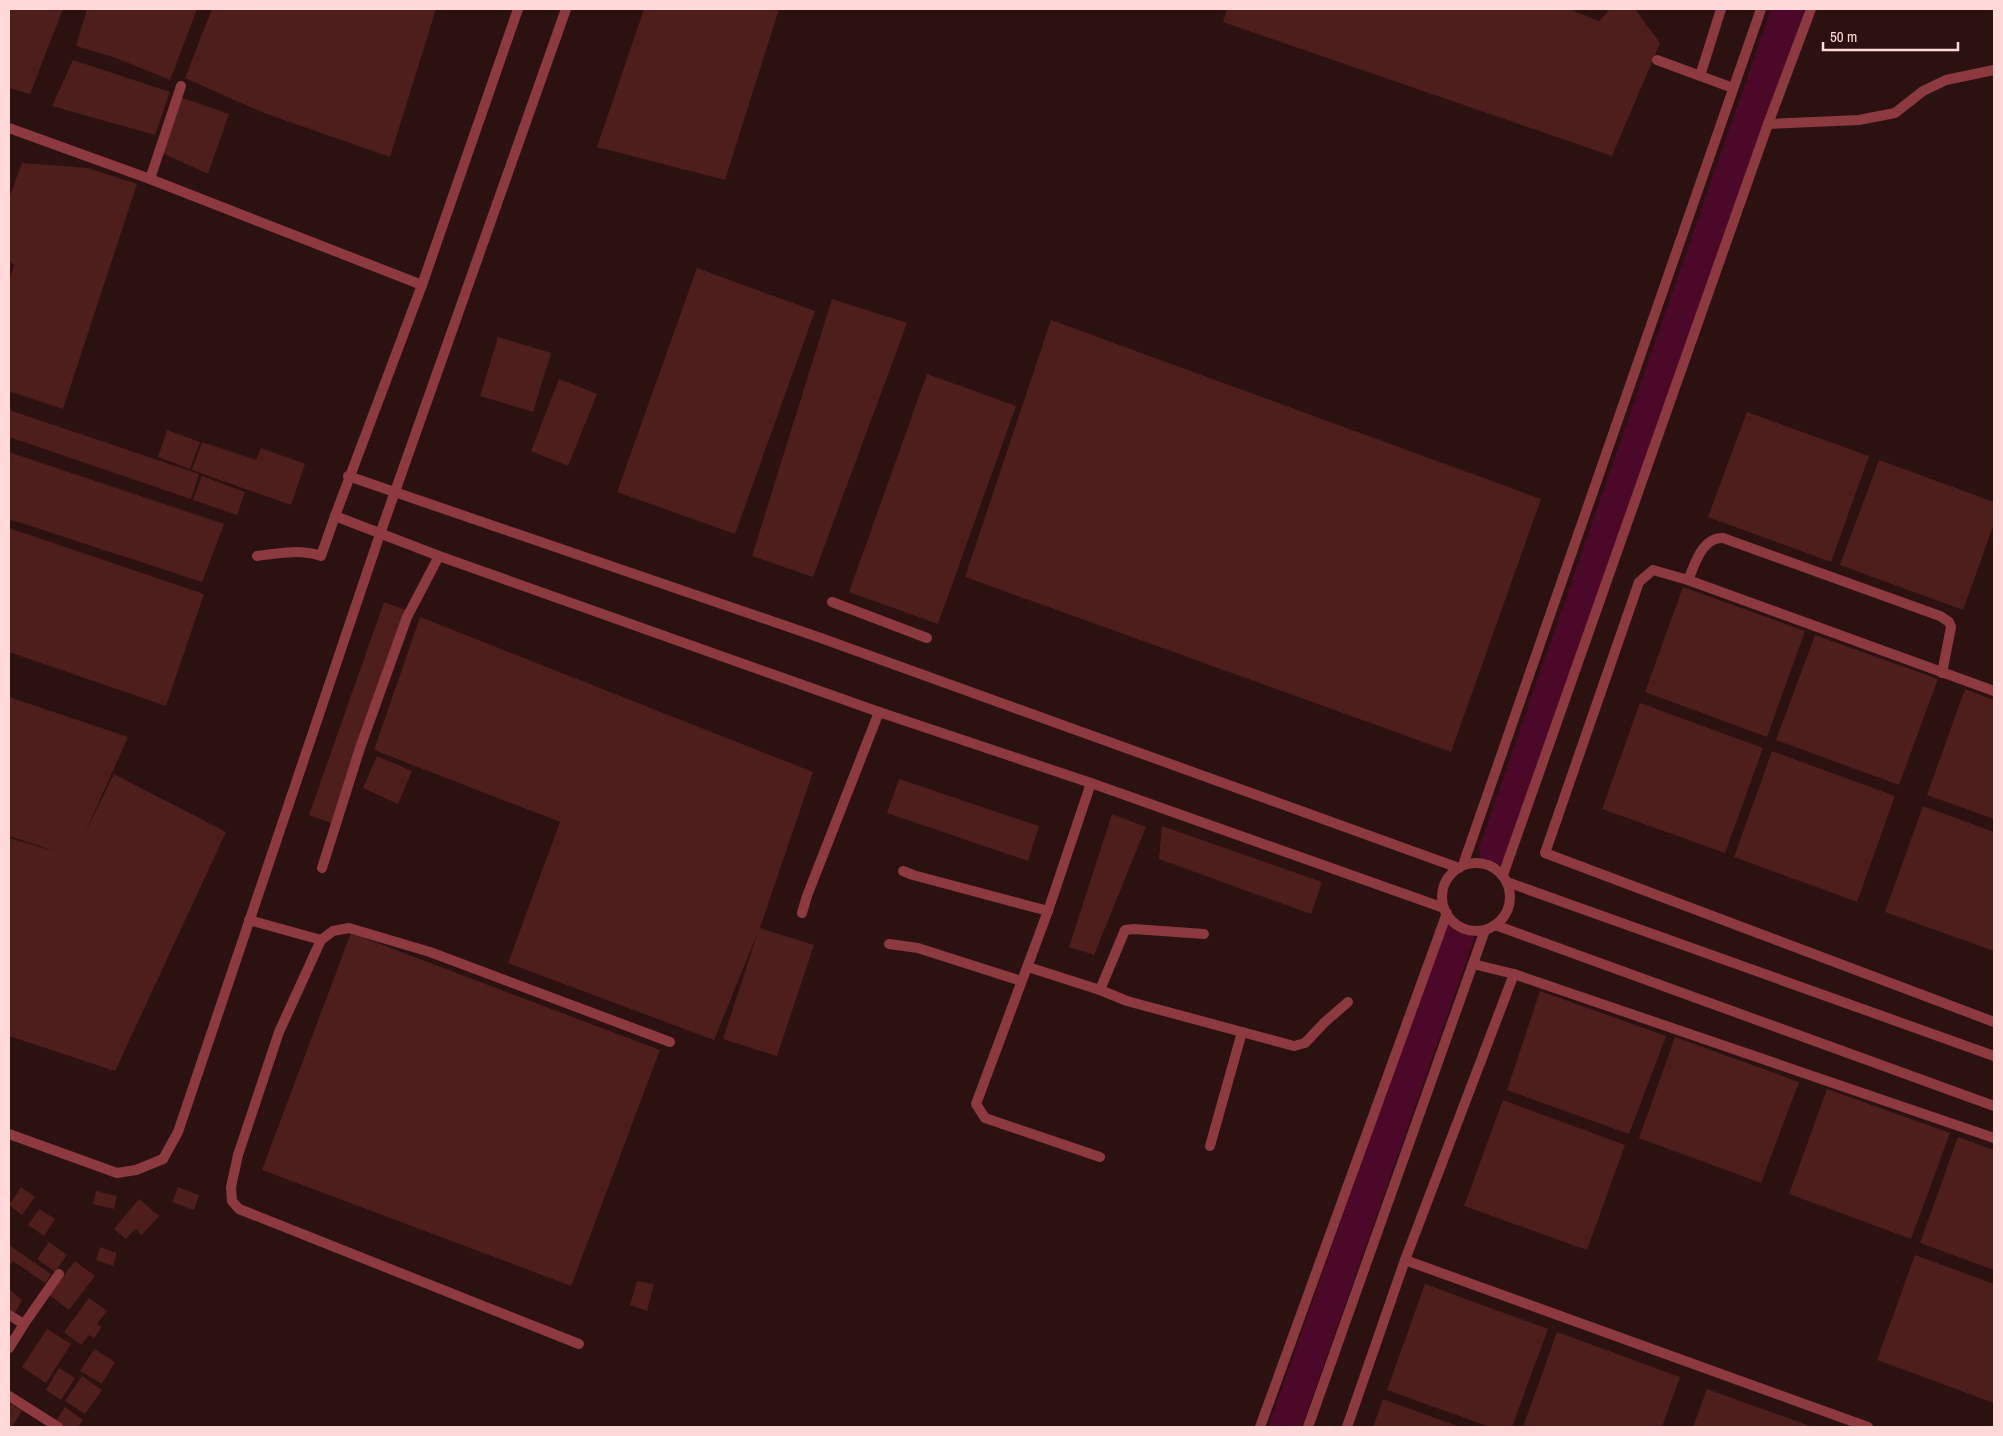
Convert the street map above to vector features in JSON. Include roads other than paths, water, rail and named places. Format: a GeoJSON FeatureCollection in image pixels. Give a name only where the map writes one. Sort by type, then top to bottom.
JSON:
{"type":"FeatureCollection","features":[{"type":"Feature","properties":{"kind":"street"},"geometry":{"type":"LineString","coordinates":[[257,556],[300,551],[321,556],[348,476],[422,285],[518,9]]}},
{"type":"Feature","properties":{"kind":"street"},"geometry":{"type":"LineString","coordinates":[[9,1134],[118,1173],[136,1170],[163,1159],[178,1132],[380,534],[566,9]]}},
{"type":"Feature","properties":{"kind":"street"},"geometry":{"type":"LineString","coordinates":[[1700,76],[1721,9]]}},
{"type":"Feature","properties":{"kind":"street"},"geometry":{"type":"LineString","coordinates":[[1260,1427],[1445,910],[1443,890],[1446,881],[1461,867],[1761,9]]}},
{"type":"Feature","properties":{"kind":"street"},"geometry":{"type":"LineString","coordinates":[[335,516],[439,556],[879,712],[1091,783],[1445,910],[1459,926],[1476,931],[1485,930],[1502,919],[1510,901],[1505,878],[1768,124],[1811,9]]}},
{"type":"Feature","properties":{"kind":"street"},"geometry":{"type":"LineString","coordinates":[[1657,60],[1733,88]]}},
{"type":"Feature","properties":{"kind":"street"},"geometry":{"type":"LineString","coordinates":[[1768,124],[1859,120],[1895,113],[1923,91],[1946,80],[1994,70]]}},
{"type":"Feature","properties":{"kind":"street"},"geometry":{"type":"LineString","coordinates":[[150,179],[181,86]]}},
{"type":"Feature","properties":{"kind":"street"},"geometry":{"type":"LineString","coordinates":[[9,128],[150,179],[422,285]]}},
{"type":"Feature","properties":{"kind":"street"},"geometry":{"type":"LineString","coordinates":[[348,476],[394,494],[818,637],[1461,867],[1480,863],[1488,865],[1505,878],[1994,1056]]}},
{"type":"Feature","properties":{"kind":"street"},"geometry":{"type":"LineString","coordinates":[[1688,580],[1705,544],[1710,540],[1723,538],[1940,616],[1946,619],[1951,627],[1942,673]]}},
{"type":"Feature","properties":{"kind":"street"},"geometry":{"type":"LineString","coordinates":[[322,868],[360,748],[407,617],[439,556]]}},
{"type":"Feature","properties":{"kind":"street"},"geometry":{"type":"LineString","coordinates":[[1994,691],[1688,580],[1653,570],[1639,582],[1545,853],[1994,1022]]}},
{"type":"Feature","properties":{"kind":"street"},"geometry":{"type":"LineString","coordinates":[[832,602],[927,638]]}},
{"type":"Feature","properties":{"kind":"street"},"geometry":{"type":"LineString","coordinates":[[802,913],[879,712]]}},
{"type":"Feature","properties":{"kind":"street"},"geometry":{"type":"LineString","coordinates":[[1091,783],[1028,967],[1021,981],[976,1104],[985,1118],[1100,1157]]}},
{"type":"Feature","properties":{"kind":"street"},"geometry":{"type":"LineString","coordinates":[[903,871],[1048,910]]}},
{"type":"Feature","properties":{"kind":"street"},"geometry":{"type":"LineString","coordinates":[[249,920],[320,940]]}},
{"type":"Feature","properties":{"kind":"street"},"geometry":{"type":"LineString","coordinates":[[1495,925],[1994,1106]]}},
{"type":"Feature","properties":{"kind":"street"},"geometry":{"type":"LineString","coordinates":[[579,1344],[239,1210],[232,1201],[231,1187],[238,1155],[279,1032],[320,940],[333,930],[349,928],[358,930],[430,952],[670,1042]]}},
{"type":"Feature","properties":{"kind":"street"},"geometry":{"type":"LineString","coordinates":[[1100,990],[1125,930],[1204,934]]}},
{"type":"Feature","properties":{"kind":"street"},"geometry":{"type":"LineString","coordinates":[[1308,1427],[1485,930]]}},
{"type":"Feature","properties":{"kind":"street"},"geometry":{"type":"LineString","coordinates":[[889,944],[918,948],[1021,981]]}},
{"type":"Feature","properties":{"kind":"street"},"geometry":{"type":"LineString","coordinates":[[1473,964],[1514,974],[1994,1138]]}},
{"type":"Feature","properties":{"kind":"street"},"geometry":{"type":"LineString","coordinates":[[1028,967],[1100,990],[1127,1001],[1294,1046],[1305,1044],[1325,1022],[1348,1002]]}},
{"type":"Feature","properties":{"kind":"street"},"geometry":{"type":"LineString","coordinates":[[1347,1427],[1406,1260],[1514,974]]}},
{"type":"Feature","properties":{"kind":"street"},"geometry":{"type":"LineString","coordinates":[[1210,1146],[1242,1032]]}},
{"type":"Feature","properties":{"kind":"street"},"geometry":{"type":"LineString","coordinates":[[1406,1260],[1868,1427]]}},
{"type":"Feature","properties":{"kind":"street"},"geometry":{"type":"LineString","coordinates":[[9,1348],[60,1274]]}},
{"type":"Feature","properties":{"kind":"street"},"geometry":{"type":"LineString","coordinates":[[9,1315],[24,1324]]}},
{"type":"Feature","properties":{"kind":"street"},"geometry":{"type":"LineString","coordinates":[[9,1396],[58,1427]]}},
{"type":"Feature","properties":{"kind":"waterway"},"geometry":{"type":"LineString","coordinates":[[1495,850],[1788,9]]}},
{"type":"Feature","properties":{"kind":"waterway"},"geometry":{"type":"LineString","coordinates":[[1285,1427],[1458,937]]}}]}
